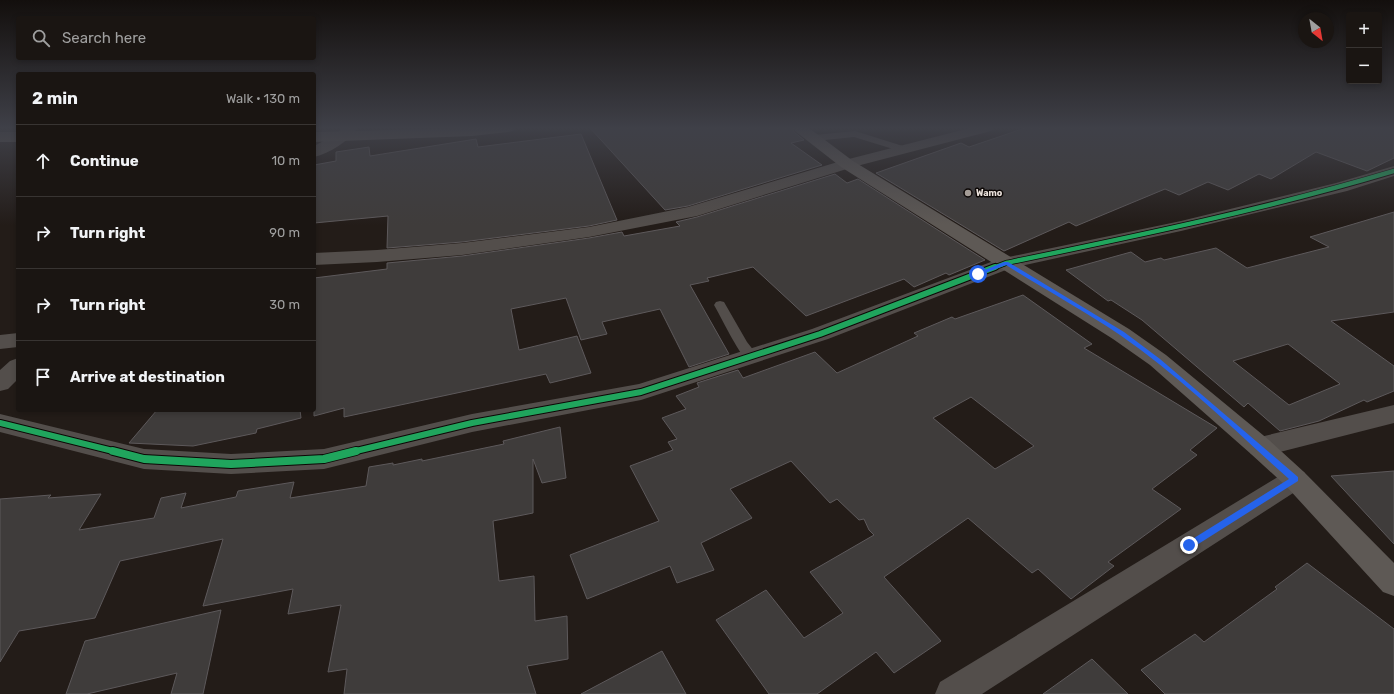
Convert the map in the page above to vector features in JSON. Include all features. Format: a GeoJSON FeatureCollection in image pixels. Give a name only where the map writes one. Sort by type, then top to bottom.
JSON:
{"type":"FeatureCollection","features":[{"type":"Feature","properties":{"kind":"street"},"geometry":{"type":"LineString","coordinates":[[842,160],[1122,334],[1158,360],[1260,447],[1295,479],[1394,583]]}},
{"type":"Feature","properties":{"kind":"street"},"geometry":{"type":"LineString","coordinates":[[316,259],[462,249],[589,232],[691,212],[859,160]]}},
{"type":"Feature","properties":{"kind":"street"},"geometry":{"type":"LineString","coordinates":[[0,422],[144,459],[231,464],[324,459],[472,423],[641,392],[820,334],[1006,263],[1181,226],[1341,187],[1394,171]]}},
{"type":"Feature","properties":{"kind":"street"},"geometry":{"type":"LineString","coordinates":[[0,342],[16,340]]}},
{"type":"Feature","properties":{"kind":"street"},"geometry":{"type":"LineString","coordinates":[[0,383],[16,368]]}},
{"type":"Feature","properties":{"kind":"street"},"geometry":{"type":"LineString","coordinates":[[1260,447],[1394,414]]}},
{"type":"Feature","properties":{"kind":"street"},"geometry":{"type":"LineString","coordinates":[[952,694],[1295,479]]}},
{"type":"Feature","properties":{"kind":"lane"},"geometry":{"type":"LineString","coordinates":[[720,305],[742,344],[751,356]]}},
{"type":"Feature","properties":{"kind":"building"},"geometry":{"type":"Polygon","coordinates":[[[592,160],[617,220],[589,226],[462,242],[387,248],[388,216],[316,223],[316,165],[336,161],[592,160]]]}},
{"type":"Feature","properties":{"kind":"building"},"geometry":{"type":"Polygon","coordinates":[[[620,160],[815,160],[822,165],[688,206],[665,210],[620,160]]]}},
{"type":"Feature","properties":{"kind":"building"},"geometry":{"type":"Polygon","coordinates":[[[912,160],[1302,160],[1271,179],[1259,174],[1228,190],[1208,182],[1179,195],[1165,189],[1076,226],[1069,222],[1004,251],[876,173],[912,160]]]}},
{"type":"Feature","properties":{"kind":"building"},"geometry":{"type":"Polygon","coordinates":[[[1339,160],[1389,160],[1367,171],[1339,160]]]}},
{"type":"Feature","properties":{"kind":"building"},"geometry":{"type":"Polygon","coordinates":[[[835,174],[847,183],[858,179],[985,260],[949,275],[946,273],[914,287],[904,279],[806,316],[753,267],[707,278],[709,281],[690,285],[729,354],[689,367],[660,309],[602,322],[607,334],[581,340],[566,298],[511,309],[519,350],[577,336],[591,373],[550,383],[546,374],[344,417],[344,408],[314,416],[314,412],[316,412],[316,278],[387,269],[387,263],[462,256],[622,232],[624,236],[680,226],[676,222],[697,217],[835,174]]]}},
{"type":"Feature","properties":{"kind":"building"},"geometry":{"type":"Polygon","coordinates":[[[1394,212],[1394,312],[1331,321],[1394,366],[1394,391],[1367,402],[1364,400],[1319,421],[1280,431],[1248,403],[1244,407],[1142,320],[1111,300],[1108,301],[1066,270],[1131,252],[1145,262],[1161,258],[1164,260],[1216,248],[1247,268],[1329,247],[1310,237],[1394,212]],[[1288,344],[1233,361],[1289,405],[1340,384],[1288,344]]]}},
{"type":"Feature","properties":{"kind":"building"},"geometry":{"type":"Polygon","coordinates":[[[1023,295],[1092,344],[1084,348],[1217,428],[1190,450],[1197,455],[1152,489],[1181,509],[1108,562],[1114,566],[1071,599],[1038,569],[1032,573],[968,518],[884,577],[941,641],[894,673],[876,652],[817,694],[769,694],[716,620],[766,590],[804,638],[843,613],[810,572],[874,535],[869,530],[864,519],[859,520],[837,499],[830,503],[791,461],[730,489],[752,518],[701,543],[714,570],[677,583],[670,566],[587,599],[570,555],[659,521],[630,466],[673,450],[668,442],[677,439],[662,418],[686,409],[676,396],[699,387],[697,383],[738,370],[743,378],[815,352],[837,373],[918,336],[914,333],[952,317],[955,319],[1023,295]],[[971,397],[933,418],[995,469],[1034,446],[971,397]]]}},
{"type":"Feature","properties":{"kind":"building"},"geometry":{"type":"Polygon","coordinates":[[[155,412],[300,412],[301,418],[257,429],[256,433],[193,446],[129,443],[155,412]]]}},
{"type":"Feature","properties":{"kind":"building"},"geometry":{"type":"Polygon","coordinates":[[[560,427],[566,478],[542,483],[533,459],[533,513],[493,521],[499,581],[534,576],[535,621],[567,616],[568,659],[527,666],[536,694],[344,694],[347,669],[328,672],[341,605],[288,614],[293,589],[203,606],[223,539],[120,561],[95,618],[19,631],[0,662],[0,499],[51,495],[48,498],[101,494],[79,530],[154,518],[161,498],[186,493],[181,508],[236,497],[238,491],[294,482],[290,498],[366,486],[369,467],[393,463],[393,465],[422,459],[422,461],[504,444],[503,441],[560,427]]]}},
{"type":"Feature","properties":{"kind":"building"},"geometry":{"type":"Polygon","coordinates":[[[1394,471],[1394,544],[1331,476],[1394,471]]]}},
{"type":"Feature","properties":{"kind":"building"},"geometry":{"type":"Polygon","coordinates":[[[1307,563],[1394,629],[1394,694],[1165,694],[1141,670],[1195,634],[1204,642],[1277,589],[1275,587],[1307,563]]]}},
{"type":"Feature","properties":{"kind":"building"},"geometry":{"type":"Polygon","coordinates":[[[221,610],[203,694],[171,694],[177,673],[87,694],[66,694],[85,641],[221,610]]]}},
{"type":"Feature","properties":{"kind":"building"},"geometry":{"type":"Polygon","coordinates":[[[662,651],[686,694],[581,694],[662,651]]]}},
{"type":"Feature","properties":{"kind":"building"},"geometry":{"type":"Polygon","coordinates":[[[1092,659],[1128,694],[1043,694],[1092,659]]]}},
{"type":"Feature","properties":{"kind":"cycle path"},"geometry":{"type":"LineString","coordinates":[[0,423],[144,459],[231,464],[324,459],[472,423],[641,392],[820,334],[1006,263],[1181,226],[1341,187],[1394,171]]}},
{"type":"Feature","properties":{"kind":"place","name":"Wamo"},"geometry":{"type":"Point","coordinates":[968,193]}},
{"type":"Feature","properties":{"kind":"route"},"geometry":{"type":"LineString","coordinates":[[978,274],[1006,263],[1122,334],[1158,360],[1192,388],[1295,479],[1189,545]]}}]}
